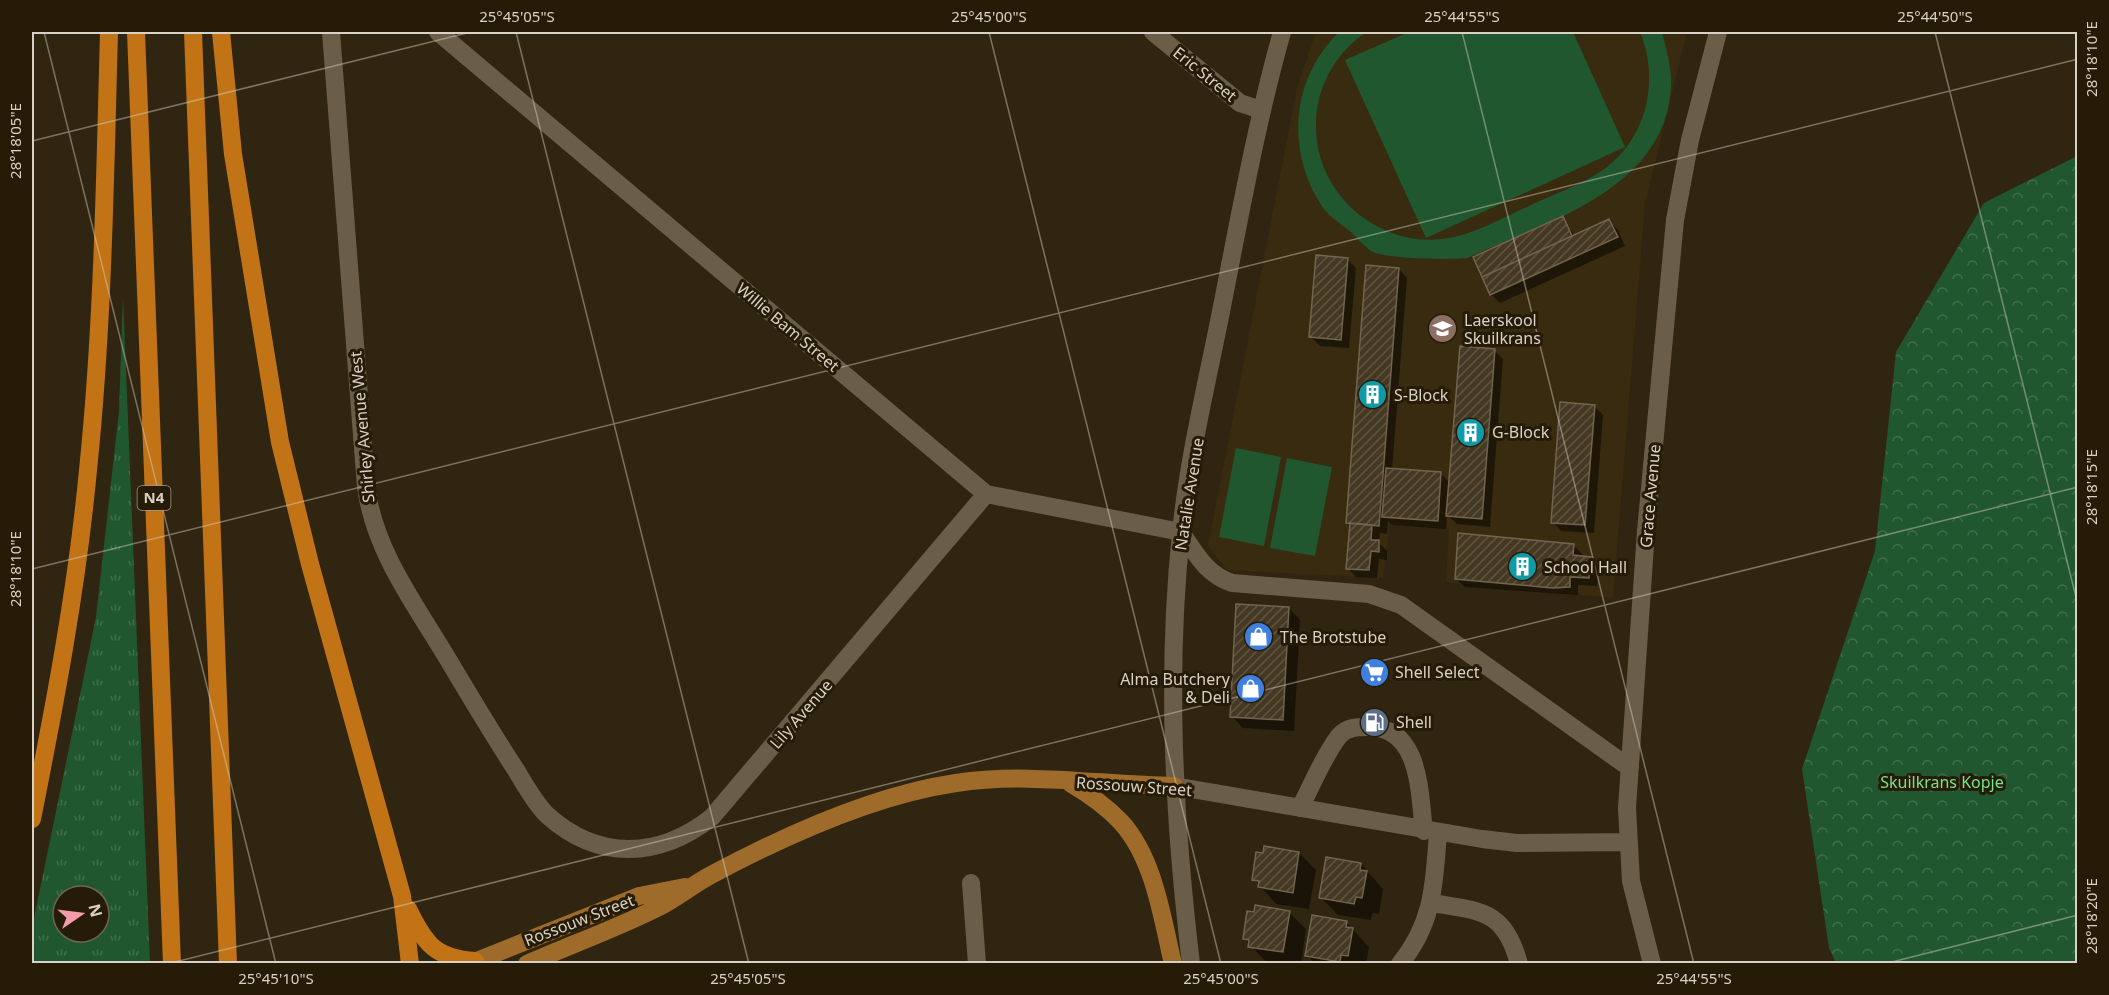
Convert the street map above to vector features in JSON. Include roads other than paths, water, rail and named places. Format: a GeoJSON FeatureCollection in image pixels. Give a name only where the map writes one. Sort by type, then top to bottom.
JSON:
{"type":"FeatureCollection","features":[{"type":"Feature","properties":{"kind":"highway"},"geometry":{"type":"LineString","coordinates":[[32,819],[60,678],[88,470],[102,292],[109,32]]}},
{"type":"Feature","properties":{"kind":"highway","name":"N4"},"geometry":{"type":"LineString","coordinates":[[136,32],[172,963]]}},
{"type":"Feature","properties":{"kind":"highway"},"geometry":{"type":"LineString","coordinates":[[193,32],[228,963]]}},
{"type":"Feature","properties":{"kind":"highway"},"geometry":{"type":"LineString","coordinates":[[221,32],[233,154],[280,442],[310,564],[402,896],[410,963]]}},
{"type":"Feature","properties":{"kind":"highway"},"geometry":{"type":"LineString","coordinates":[[402,896],[428,944],[445,956],[472,962]]}},
{"type":"Feature","properties":{"kind":"main road","name":"Rossouw Street"},"geometry":{"type":"LineString","coordinates":[[527,963],[656,909],[693,885],[833,818],[905,793],[957,782],[984,780],[1174,786]]}},
{"type":"Feature","properties":{"kind":"main road"},"geometry":{"type":"LineString","coordinates":[[1067,781],[1121,821],[1137,845],[1153,883],[1173,963]]}},
{"type":"Feature","properties":{"kind":"main road","name":"Rossouw Street"},"geometry":{"type":"LineString","coordinates":[[472,962],[639,896],[693,885]]}},
{"type":"Feature","properties":{"kind":"street","name":"Shirley Avenue West"},"geometry":{"type":"LineString","coordinates":[[332,32],[366,487],[375,530],[399,578],[535,800],[546,814],[572,833]]}},
{"type":"Feature","properties":{"kind":"street","name":"Willie Bam Street"},"geometry":{"type":"LineString","coordinates":[[438,32],[986,494],[1181,532]]}},
{"type":"Feature","properties":{"kind":"street","name":"Eric Street"},"geometry":{"type":"LineString","coordinates":[[1153,32],[1240,103],[1261,110]]}},
{"type":"Feature","properties":{"kind":"street","name":"Natalie Avenue"},"geometry":{"type":"LineString","coordinates":[[1191,963],[1174,786],[1174,692],[1181,532],[1261,110],[1282,32]]}},
{"type":"Feature","properties":{"kind":"street","name":"Grace Avenue"},"geometry":{"type":"LineString","coordinates":[[1652,963],[1635,901],[1628,842],[1627,808],[1646,531],[1675,220],[1690,140],[1718,32]]}},
{"type":"Feature","properties":{"kind":"street","name":"Lily Avenue"},"geometry":{"type":"LineString","coordinates":[[572,833],[607,847],[644,849],[687,835],[711,817],[986,494]]}},
{"type":"Feature","properties":{"kind":"street"},"geometry":{"type":"LineString","coordinates":[[1181,532],[1205,568],[1218,578],[1232,584],[1370,594],[1401,605],[1630,768]]}},
{"type":"Feature","properties":{"kind":"street"},"geometry":{"type":"LineString","coordinates":[[1300,808],[1340,735],[1354,727],[1381,727],[1404,741],[1416,767],[1431,832],[1432,903],[1418,937],[1400,963]]}},
{"type":"Feature","properties":{"kind":"street","name":"Rossouw Street"},"geometry":{"type":"LineString","coordinates":[[1174,786],[1431,832],[1517,843],[1628,842]]}},
{"type":"Feature","properties":{"kind":"street"},"geometry":{"type":"LineString","coordinates":[[971,883],[977,963]]}},
{"type":"Feature","properties":{"kind":"street"},"geometry":{"type":"LineString","coordinates":[[1432,903],[1489,914],[1507,931],[1519,963]]}},
{"type":"Feature","properties":{"kind":"place","name":"Laerskool Skuilkrans"},"geometry":{"type":"Point","coordinates":[1443,329]}},
{"type":"Feature","properties":{"kind":"place","name":"S-Block"},"geometry":{"type":"Point","coordinates":[1373,395]}},
{"type":"Feature","properties":{"kind":"place","name":"G-Block"},"geometry":{"type":"Point","coordinates":[1471,432]}},
{"type":"Feature","properties":{"kind":"place","name":"School Hall"},"geometry":{"type":"Point","coordinates":[1523,567]}},
{"type":"Feature","properties":{"kind":"place","name":"The Brotstube"},"geometry":{"type":"Point","coordinates":[1259,637]}},
{"type":"Feature","properties":{"kind":"place","name":"Shell Select"},"geometry":{"type":"Point","coordinates":[1374,672]}},
{"type":"Feature","properties":{"kind":"place","name":"Alma Butchery & Deli"},"geometry":{"type":"Point","coordinates":[1251,688]}},
{"type":"Feature","properties":{"kind":"place","name":"Shell"},"geometry":{"type":"Point","coordinates":[1375,722]}},
{"type":"Feature","properties":{"kind":"park label","name":"Skuilkrans Kopje"},"geometry":{"type":"Point","coordinates":[1942,782]}}]}
